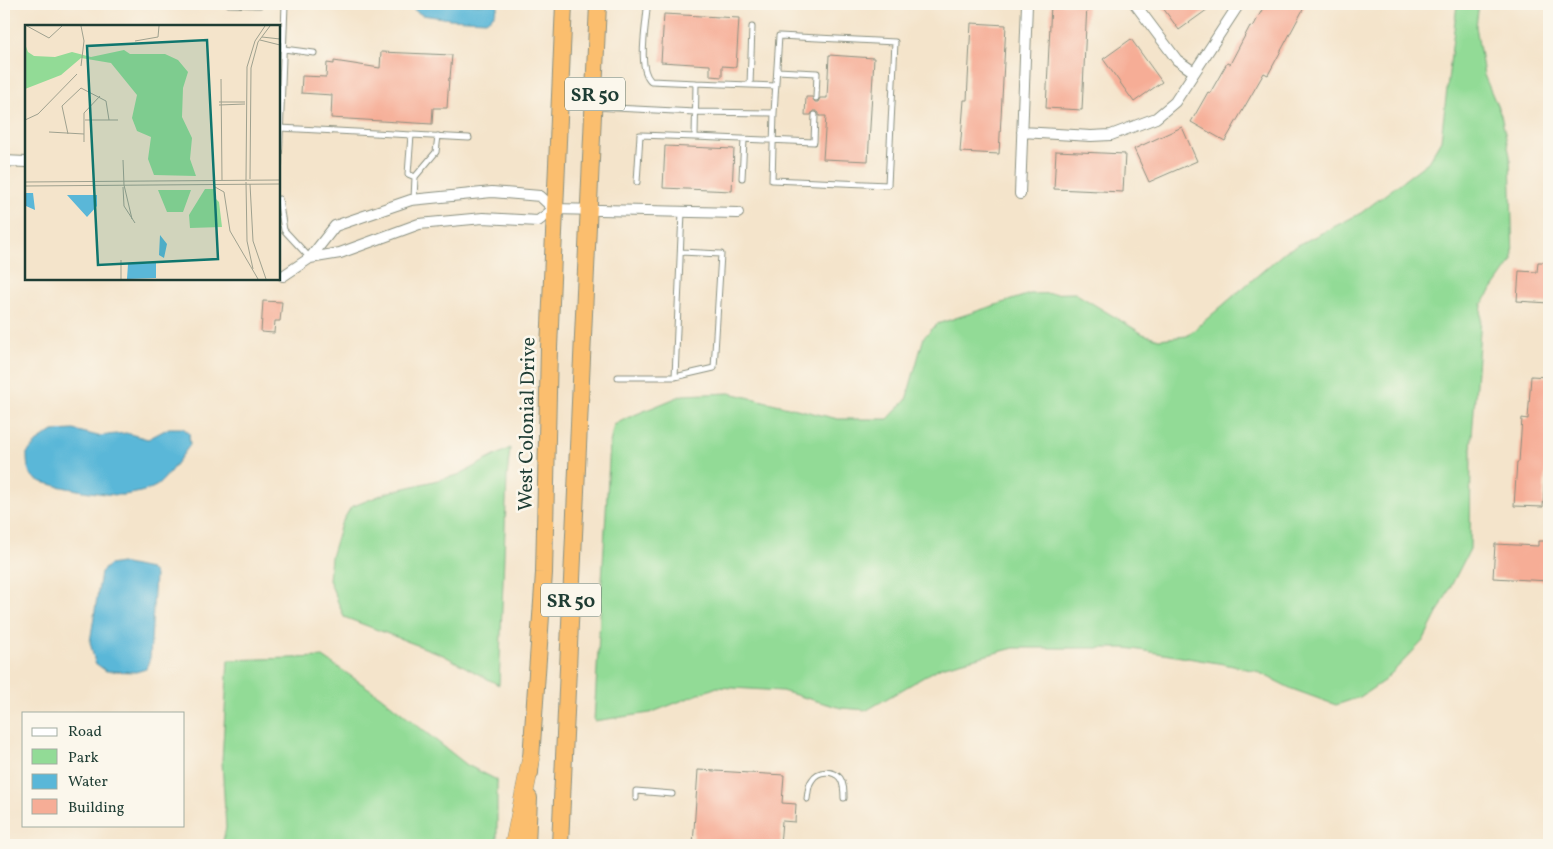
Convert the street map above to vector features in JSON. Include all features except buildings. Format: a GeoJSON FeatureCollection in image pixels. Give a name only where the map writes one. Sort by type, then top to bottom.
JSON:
{"type":"FeatureCollection","features":[{"type":"Feature","properties":{"kind":"highway","name":"West Colonial Drive"},"geometry":{"type":"LineString","coordinates":[[527,845],[544,556],[547,388],[564,4]]}},
{"type":"Feature","properties":{"kind":"highway","name":"SR 50"},"geometry":{"type":"LineString","coordinates":[[560,845],[598,4]]}},
{"type":"Feature","properties":{"kind":"highway"},"geometry":{"type":"LineString","coordinates":[[514,845],[531,759]]}},
{"type":"Feature","properties":{"kind":"street"},"geometry":{"type":"LineString","coordinates":[[1020,194],[1027,4]]}},
{"type":"Feature","properties":{"kind":"street"},"geometry":{"type":"LineString","coordinates":[[1135,4],[1177,60],[1194,72]]}},
{"type":"Feature","properties":{"kind":"street"},"geometry":{"type":"LineString","coordinates":[[1022,132],[1091,136],[1111,135],[1156,118],[1175,102],[1239,4]]}},
{"type":"Feature","properties":{"kind":"street"},"geometry":{"type":"LineString","coordinates":[[4,161],[25,162]]}},
{"type":"Feature","properties":{"kind":"street"},"geometry":{"type":"LineString","coordinates":[[284,276],[310,258],[335,226],[414,199],[492,192],[540,196],[554,209]]}},
{"type":"Feature","properties":{"kind":"street"},"geometry":{"type":"LineString","coordinates":[[310,258],[340,253],[419,224],[483,218],[538,221],[554,209],[738,213]]}},
{"type":"Feature","properties":{"kind":"lane"},"geometry":{"type":"LineString","coordinates":[[229,4],[263,4]]}},
{"type":"Feature","properties":{"kind":"lane"},"geometry":{"type":"LineString","coordinates":[[285,4],[280,128],[469,138]]}},
{"type":"Feature","properties":{"kind":"lane"},"geometry":{"type":"LineString","coordinates":[[649,4],[647,8],[644,68],[651,81],[776,86]]}},
{"type":"Feature","properties":{"kind":"lane"},"geometry":{"type":"LineString","coordinates":[[750,85],[752,27]]}},
{"type":"Feature","properties":{"kind":"lane"},"geometry":{"type":"LineString","coordinates":[[779,36],[895,42],[888,185],[772,180],[776,86],[779,36]]}},
{"type":"Feature","properties":{"kind":"lane"},"geometry":{"type":"LineString","coordinates":[[284,49],[314,54]]}},
{"type":"Feature","properties":{"kind":"lane"},"geometry":{"type":"LineString","coordinates":[[777,71],[817,73],[816,98]]}},
{"type":"Feature","properties":{"kind":"lane"},"geometry":{"type":"LineString","coordinates":[[695,138],[696,83]]}},
{"type":"Feature","properties":{"kind":"lane"},"geometry":{"type":"LineString","coordinates":[[594,107],[695,112],[774,113]]}},
{"type":"Feature","properties":{"kind":"lane"},"geometry":{"type":"LineString","coordinates":[[637,182],[640,135],[814,142],[815,116]]}},
{"type":"Feature","properties":{"kind":"lane"},"geometry":{"type":"LineString","coordinates":[[411,135],[408,174],[414,177]]}},
{"type":"Feature","properties":{"kind":"lane"},"geometry":{"type":"LineString","coordinates":[[414,199],[414,177],[436,152],[438,136]]}},
{"type":"Feature","properties":{"kind":"lane"},"geometry":{"type":"LineString","coordinates":[[742,178],[744,140]]}},
{"type":"Feature","properties":{"kind":"lane"},"geometry":{"type":"LineString","coordinates":[[280,205],[284,230],[310,258]]}},
{"type":"Feature","properties":{"kind":"lane"},"geometry":{"type":"LineString","coordinates":[[675,377],[682,212]]}},
{"type":"Feature","properties":{"kind":"lane"},"geometry":{"type":"LineString","coordinates":[[618,377],[675,377],[714,368],[720,254],[681,252]]}},
{"type":"Feature","properties":{"kind":"lane"},"geometry":{"type":"LineString","coordinates":[[807,799],[811,780],[816,775],[824,772],[830,772],[840,779],[844,798]]}},
{"type":"Feature","properties":{"kind":"lane"},"geometry":{"type":"LineString","coordinates":[[636,798],[636,791],[672,794]]}},
{"type":"Feature","properties":{"kind":"green space"},"geometry":{"type":"Polygon","coordinates":[[[1457,4],[1479,4],[1476,26],[1484,75],[1501,115],[1510,156],[1513,260],[1482,304],[1471,449],[1470,549],[1423,641],[1385,680],[1360,697],[1336,705],[1292,689],[1256,671],[1224,664],[1127,648],[1014,648],[941,667],[867,710],[841,708],[782,691],[717,687],[650,713],[594,721],[610,443],[614,425],[683,395],[730,393],[838,419],[888,419],[906,400],[924,337],[937,324],[1030,294],[1075,293],[1143,334],[1159,339],[1187,336],[1286,251],[1361,213],[1428,162],[1441,140],[1457,4]]]}},
{"type":"Feature","properties":{"kind":"green space"},"geometry":{"type":"Polygon","coordinates":[[[510,448],[507,477],[499,685],[443,655],[344,617],[329,580],[331,557],[341,524],[351,507],[389,492],[458,475],[510,448]]]}},
{"type":"Feature","properties":{"kind":"green space"},"geometry":{"type":"Polygon","coordinates":[[[323,657],[380,696],[467,765],[497,780],[497,845],[458,845],[437,841],[432,845],[222,845],[226,828],[222,761],[228,660],[323,657]]]}},
{"type":"Feature","properties":{"kind":"water"},"geometry":{"type":"Polygon","coordinates":[[[405,4],[499,4],[494,15],[486,21],[422,15],[405,4]]]}},
{"type":"Feature","properties":{"kind":"water"},"geometry":{"type":"Polygon","coordinates":[[[169,428],[183,428],[189,433],[190,445],[160,483],[145,491],[123,495],[105,494],[50,484],[34,478],[27,463],[27,453],[39,440],[53,431],[74,430],[98,436],[126,433],[148,439],[169,428]]]}},
{"type":"Feature","properties":{"kind":"water"},"geometry":{"type":"Polygon","coordinates":[[[121,563],[150,569],[155,575],[150,658],[146,669],[136,672],[106,671],[95,663],[90,642],[101,572],[109,565],[121,563]]]}}]}
